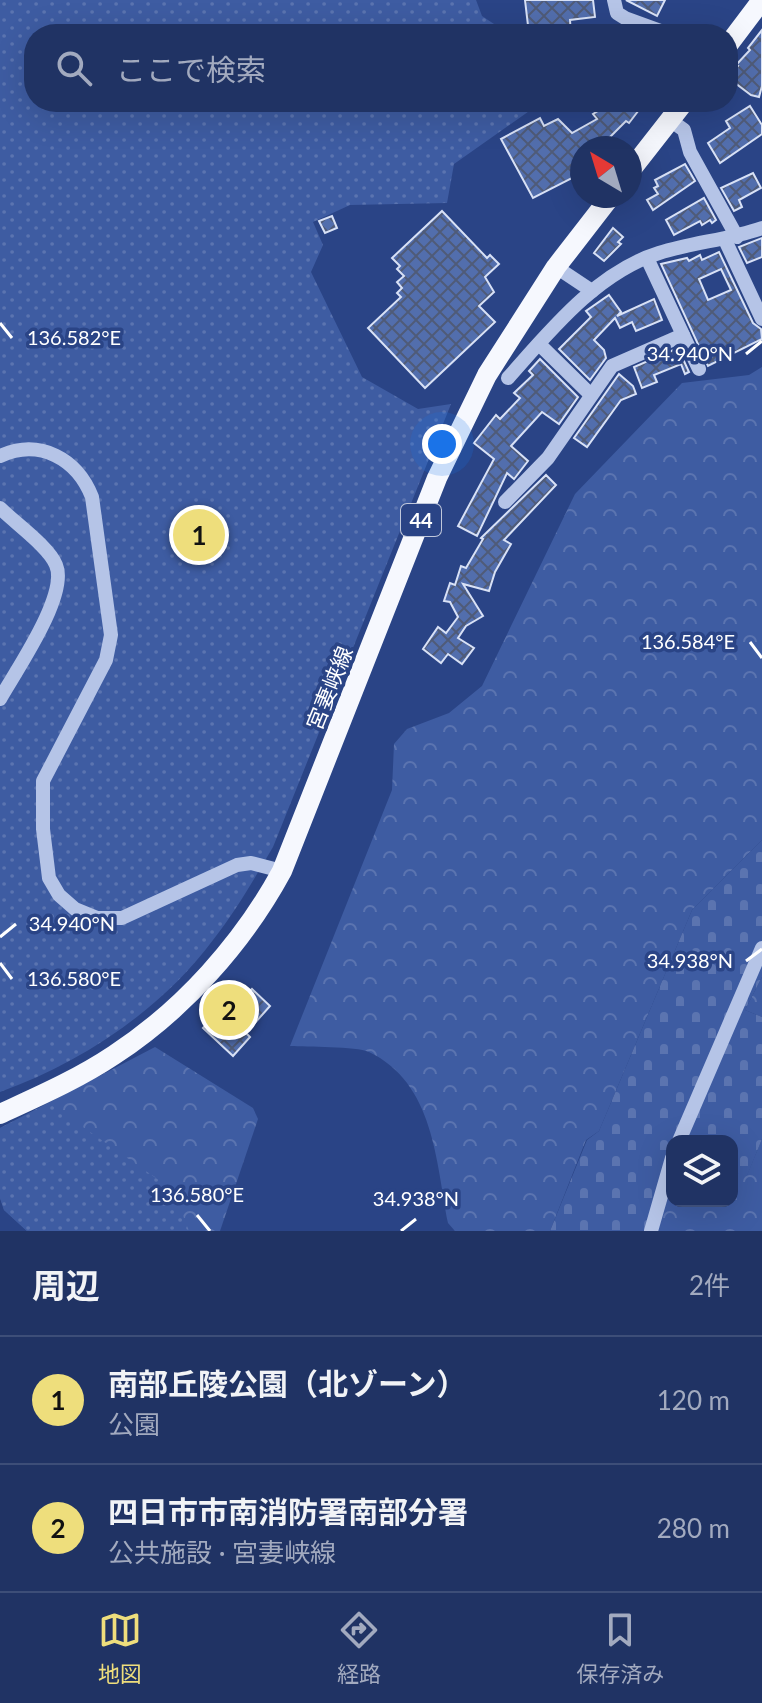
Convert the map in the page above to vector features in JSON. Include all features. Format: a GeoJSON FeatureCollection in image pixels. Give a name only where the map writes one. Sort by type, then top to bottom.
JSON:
{"type":"FeatureCollection","features":[{"type":"Feature","properties":{"kind":"main road"},"geometry":{"type":"LineString","coordinates":[[738,32],[762,0]]}},
{"type":"Feature","properties":{"kind":"main road"},"geometry":{"type":"LineString","coordinates":[[642,156],[676,112]]}},
{"type":"Feature","properties":{"kind":"main road","name":"宮妻峡線"},"geometry":{"type":"LineString","coordinates":[[0,1114],[85,1073],[115,1055],[163,1018],[226,953],[257,911],[282,871],[437,478],[487,375],[556,267],[602,208]]}},
{"type":"Feature","properties":{"kind":"street"},"geometry":{"type":"LineString","coordinates":[[614,0],[617,13],[642,24]]}},
{"type":"Feature","properties":{"kind":"street"},"geometry":{"type":"LineString","coordinates":[[670,120],[684,130],[690,152],[731,238],[762,319]]}},
{"type":"Feature","properties":{"kind":"street"},"geometry":{"type":"LineString","coordinates":[[508,378],[592,291],[623,269],[681,247],[731,238],[762,228]]}},
{"type":"Feature","properties":{"kind":"street"},"geometry":{"type":"LineString","coordinates":[[647,258],[699,369]]}},
{"type":"Feature","properties":{"kind":"street"},"geometry":{"type":"LineString","coordinates":[[556,267],[592,291]]}},
{"type":"Feature","properties":{"kind":"street"},"geometry":{"type":"LineString","coordinates":[[505,502],[548,458],[612,366],[683,335]]}},
{"type":"Feature","properties":{"kind":"street"},"geometry":{"type":"LineString","coordinates":[[539,344],[591,395]]}},
{"type":"Feature","properties":{"kind":"street"},"geometry":{"type":"LineString","coordinates":[[0,456],[24,449],[46,452],[67,461],[84,479],[92,497],[111,635],[106,660],[43,781],[46,869],[53,887],[67,902],[87,914],[97,918],[122,918],[237,865],[251,863],[282,871]]}},
{"type":"Feature","properties":{"kind":"street"},"geometry":{"type":"LineString","coordinates":[[0,508],[52,558],[58,570],[58,584],[41,628],[0,699]]}},
{"type":"Feature","properties":{"kind":"street"},"geometry":{"type":"LineString","coordinates":[[682,1135],[762,948]]}},
{"type":"Feature","properties":{"kind":"street"},"geometry":{"type":"LineString","coordinates":[[651,1231],[666,1179]]}},
{"type":"Feature","properties":{"kind":"green space"},"geometry":{"type":"Polygon","coordinates":[[[0,0],[476,0],[482,16],[494,24],[24,24],[24,112],[528,112],[454,164],[447,203],[350,205],[313,222],[323,245],[311,272],[362,377],[418,409],[451,404],[273,847],[237,906],[192,965],[144,1011],[89,1050],[0,1092],[0,0]]]}},
{"type":"Feature","properties":{"kind":"green space"},"geometry":{"type":"Polygon","coordinates":[[[762,367],[762,840],[692,910],[599,1131],[586,1140],[550,1231],[455,1231],[448,1223],[428,1126],[407,1083],[391,1066],[363,1050],[290,1046],[392,790],[394,744],[407,729],[449,713],[482,686],[575,494],[682,383],[749,375],[762,367]]]}},
{"type":"Feature","properties":{"kind":"green space"},"geometry":{"type":"Polygon","coordinates":[[[762,840],[762,977],[745,1010],[762,1017],[762,1139],[747,1176],[738,1174],[738,1135],[666,1135],[666,1203],[655,1231],[550,1231],[587,1140],[599,1131],[692,910],[762,840]]]}},
{"type":"Feature","properties":{"kind":"green space"},"geometry":{"type":"Polygon","coordinates":[[[762,977],[762,1017],[745,1010],[762,977]]]}},
{"type":"Feature","properties":{"kind":"green space"},"geometry":{"type":"Polygon","coordinates":[[[155,1047],[253,1108],[258,1119],[220,1231],[27,1231],[4,1210],[0,1198],[0,1128],[155,1047]]]}},
{"type":"Feature","properties":{"kind":"green space"},"geometry":{"type":"Polygon","coordinates":[[[50,1104],[173,1190],[189,1231],[27,1231],[4,1210],[0,1198],[0,1128],[50,1104]]]}},
{"type":"Feature","properties":{"kind":"green space"},"geometry":{"type":"Polygon","coordinates":[[[762,1139],[762,1231],[655,1231],[666,1203],[666,1207],[738,1207],[738,1173],[747,1175],[762,1139]]]}},
{"type":"Feature","properties":{"kind":"building"},"geometry":{"type":"Polygon","coordinates":[[[525,0],[593,0],[595,17],[570,20],[570,24],[528,24],[525,0]]]}},
{"type":"Feature","properties":{"kind":"building"},"geometry":{"type":"Polygon","coordinates":[[[626,0],[665,0],[657,16],[626,0]]]}},
{"type":"Feature","properties":{"kind":"building"},"geometry":{"type":"Polygon","coordinates":[[[762,30],[762,86],[759,97],[738,85],[738,63],[750,50],[748,48],[762,30]]]}},
{"type":"Feature","properties":{"kind":"building"},"geometry":{"type":"Polygon","coordinates":[[[750,106],[762,125],[762,134],[720,163],[708,143],[730,128],[726,121],[750,106]]]}},
{"type":"Feature","properties":{"kind":"building"},"geometry":{"type":"Polygon","coordinates":[[[596,112],[637,112],[629,123],[626,121],[611,136],[570,136],[570,179],[533,198],[501,139],[540,118],[544,126],[558,119],[572,133],[597,119],[593,114],[596,112]]]}},
{"type":"Feature","properties":{"kind":"building"},"geometry":{"type":"Polygon","coordinates":[[[685,164],[695,181],[653,210],[647,200],[658,194],[654,188],[658,186],[655,180],[685,164]]]}},
{"type":"Feature","properties":{"kind":"building"},"geometry":{"type":"Polygon","coordinates":[[[753,173],[761,188],[739,200],[742,207],[734,211],[721,188],[753,173]]]}},
{"type":"Feature","properties":{"kind":"building"},"geometry":{"type":"Polygon","coordinates":[[[704,198],[716,220],[702,225],[700,221],[674,235],[666,220],[704,198]]]}},
{"type":"Feature","properties":{"kind":"building"},"geometry":{"type":"Polygon","coordinates":[[[442,211],[487,258],[490,255],[499,264],[485,277],[494,292],[479,306],[495,322],[425,388],[368,328],[401,297],[397,293],[402,288],[397,282],[404,276],[392,258],[442,211]]]}},
{"type":"Feature","properties":{"kind":"building"},"geometry":{"type":"Polygon","coordinates":[[[332,216],[337,228],[325,233],[319,221],[332,216]]]}},
{"type":"Feature","properties":{"kind":"building"},"geometry":{"type":"Polygon","coordinates":[[[613,228],[623,237],[618,242],[621,244],[604,261],[594,253],[613,228]]]}},
{"type":"Feature","properties":{"kind":"building"},"geometry":{"type":"Polygon","coordinates":[[[762,238],[762,257],[747,263],[739,247],[762,238]]]}},
{"type":"Feature","properties":{"kind":"building"},"geometry":{"type":"Polygon","coordinates":[[[719,252],[753,323],[761,329],[762,339],[708,366],[661,264],[687,258],[689,261],[700,255],[702,260],[719,252]],[[721,269],[699,279],[708,300],[731,290],[721,269]]]}},
{"type":"Feature","properties":{"kind":"building"},"geometry":{"type":"Polygon","coordinates":[[[609,295],[621,312],[617,316],[654,299],[662,320],[636,331],[632,322],[620,328],[615,318],[594,340],[604,350],[606,358],[590,380],[559,349],[591,317],[586,311],[609,295]]]}},
{"type":"Feature","properties":{"kind":"building"},"geometry":{"type":"Polygon","coordinates":[[[678,348],[689,372],[685,374],[681,364],[654,375],[657,382],[642,388],[634,367],[678,348]]]}},
{"type":"Feature","properties":{"kind":"building"},"geometry":{"type":"Polygon","coordinates":[[[540,359],[578,397],[559,424],[542,412],[511,446],[528,461],[514,479],[507,473],[477,536],[458,526],[494,459],[474,443],[496,415],[500,419],[520,398],[514,393],[533,375],[529,371],[540,359]]]}},
{"type":"Feature","properties":{"kind":"building"},"geometry":{"type":"Polygon","coordinates":[[[619,374],[633,386],[636,394],[621,400],[587,447],[574,438],[619,374]]]}},
{"type":"Feature","properties":{"kind":"building"},"geometry":{"type":"Polygon","coordinates":[[[546,475],[556,485],[504,540],[511,544],[495,572],[489,591],[463,584],[483,616],[466,626],[458,638],[474,648],[462,664],[448,654],[441,663],[423,649],[438,627],[446,633],[458,617],[450,602],[444,601],[450,583],[455,585],[461,566],[466,568],[481,538],[546,475]]]}},
{"type":"Feature","properties":{"kind":"building"},"geometry":{"type":"Polygon","coordinates":[[[252,989],[270,1006],[246,1033],[250,1037],[233,1056],[203,1028],[221,1009],[226,1014],[252,989]]]}},
{"type":"Feature","properties":{"kind":"place","name":"南部丘陵公園（北ゾーン）"},"geometry":{"type":"Point","coordinates":[199,535]}},
{"type":"Feature","properties":{"kind":"place","name":"四日市市南消防署南部分署"},"geometry":{"type":"Point","coordinates":[229,1010]}}]}
